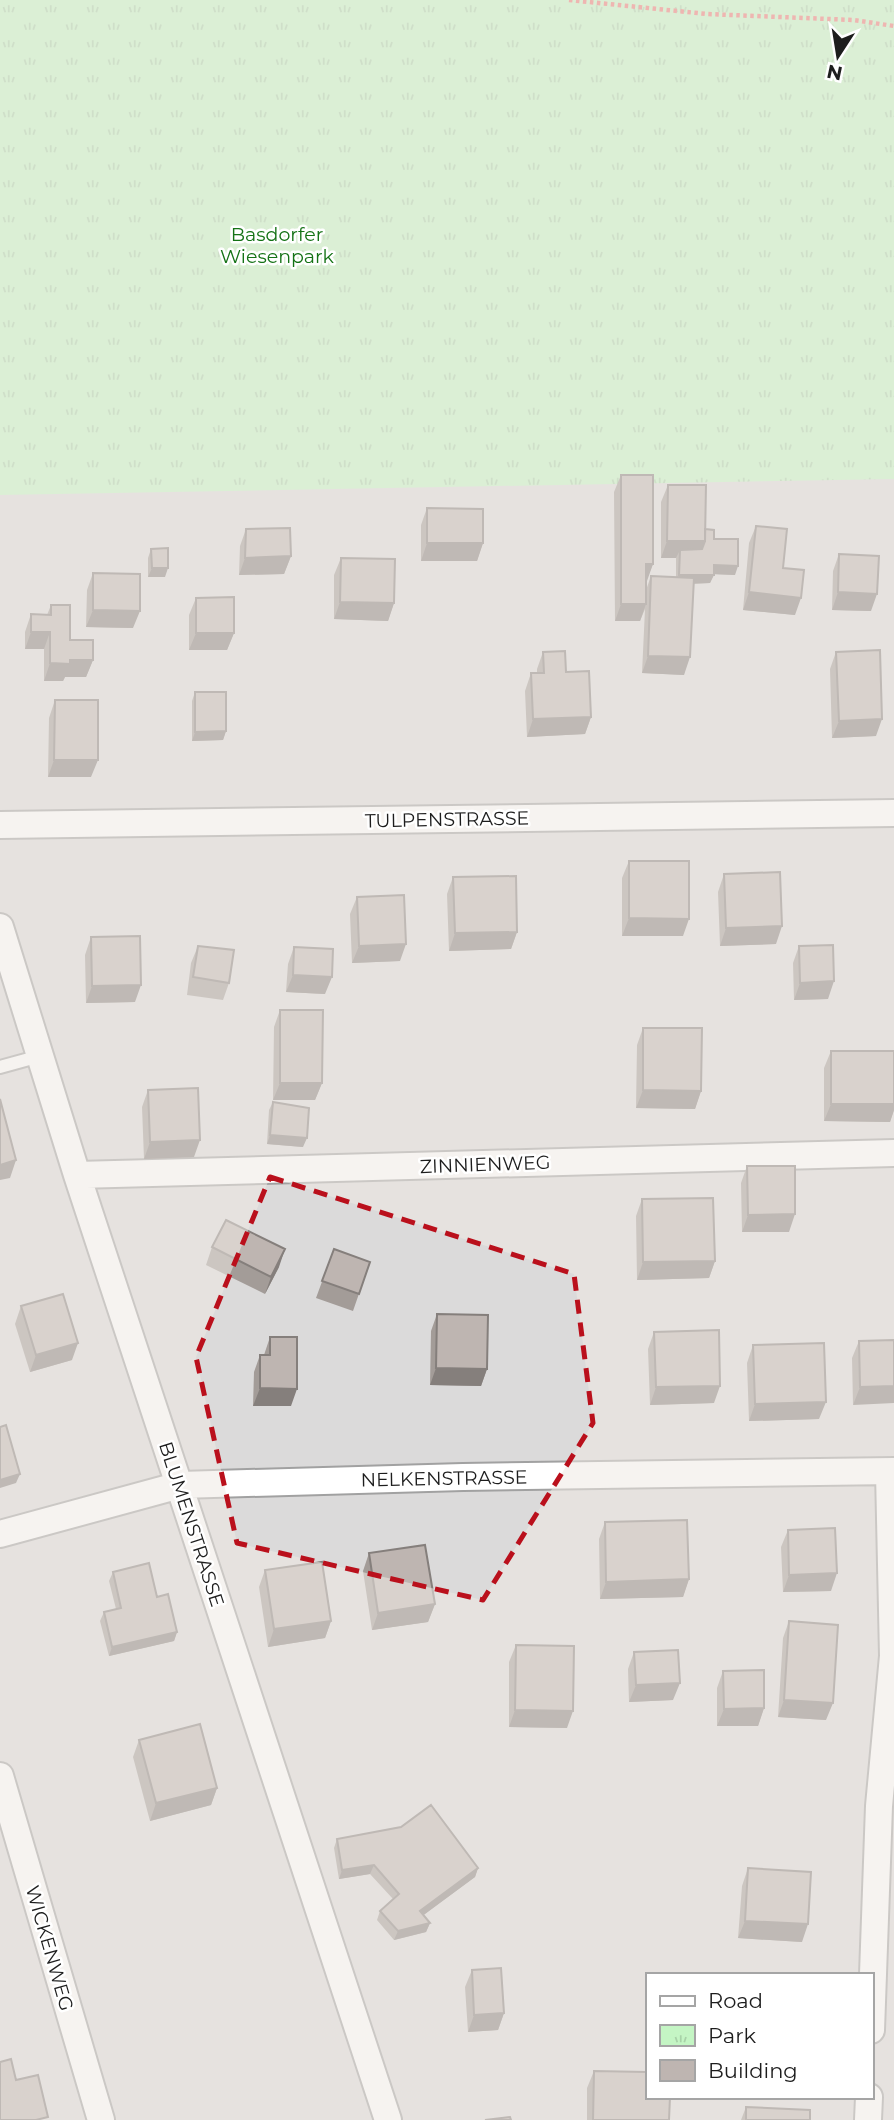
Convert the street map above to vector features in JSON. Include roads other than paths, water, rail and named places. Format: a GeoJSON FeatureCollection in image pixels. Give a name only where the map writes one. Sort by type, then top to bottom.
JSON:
{"type":"FeatureCollection","features":[{"type":"Feature","properties":{"kind":"street","name":"TULPENSTRASSE"},"geometry":{"type":"LineString","coordinates":[[0,825],[894,813]]}},
{"type":"Feature","properties":{"kind":"street","name":"BLUMENSTRASSE"},"geometry":{"type":"LineString","coordinates":[[0,927],[77,1175],[388,2120]]}},
{"type":"Feature","properties":{"kind":"street","name":"ZINNIENWEG"},"geometry":{"type":"LineString","coordinates":[[77,1175],[894,1153]]}},
{"type":"Feature","properties":{"kind":"street","name":"NELKENSTRASSE"},"geometry":{"type":"LineString","coordinates":[[0,1534],[180,1485],[477,1477],[892,1471]]}},
{"type":"Feature","properties":{"kind":"street"},"geometry":{"type":"LineString","coordinates":[[873,1974],[879,1806],[893,1656],[892,1471]]}},
{"type":"Feature","properties":{"kind":"street","name":"WICKENWEG"},"geometry":{"type":"LineString","coordinates":[[0,1776],[101,2120]]}},
{"type":"Feature","properties":{"kind":"street"},"geometry":{"type":"LineString","coordinates":[[868,2120],[869,2099]]}},
{"type":"Feature","properties":{"kind":"lane"},"geometry":{"type":"LineString","coordinates":[[0,1067],[40,1056]]}},
{"type":"Feature","properties":{"kind":"park label","name":"Basdorfer Wiesenpark"},"geometry":{"type":"Point","coordinates":[277,245]}}]}
